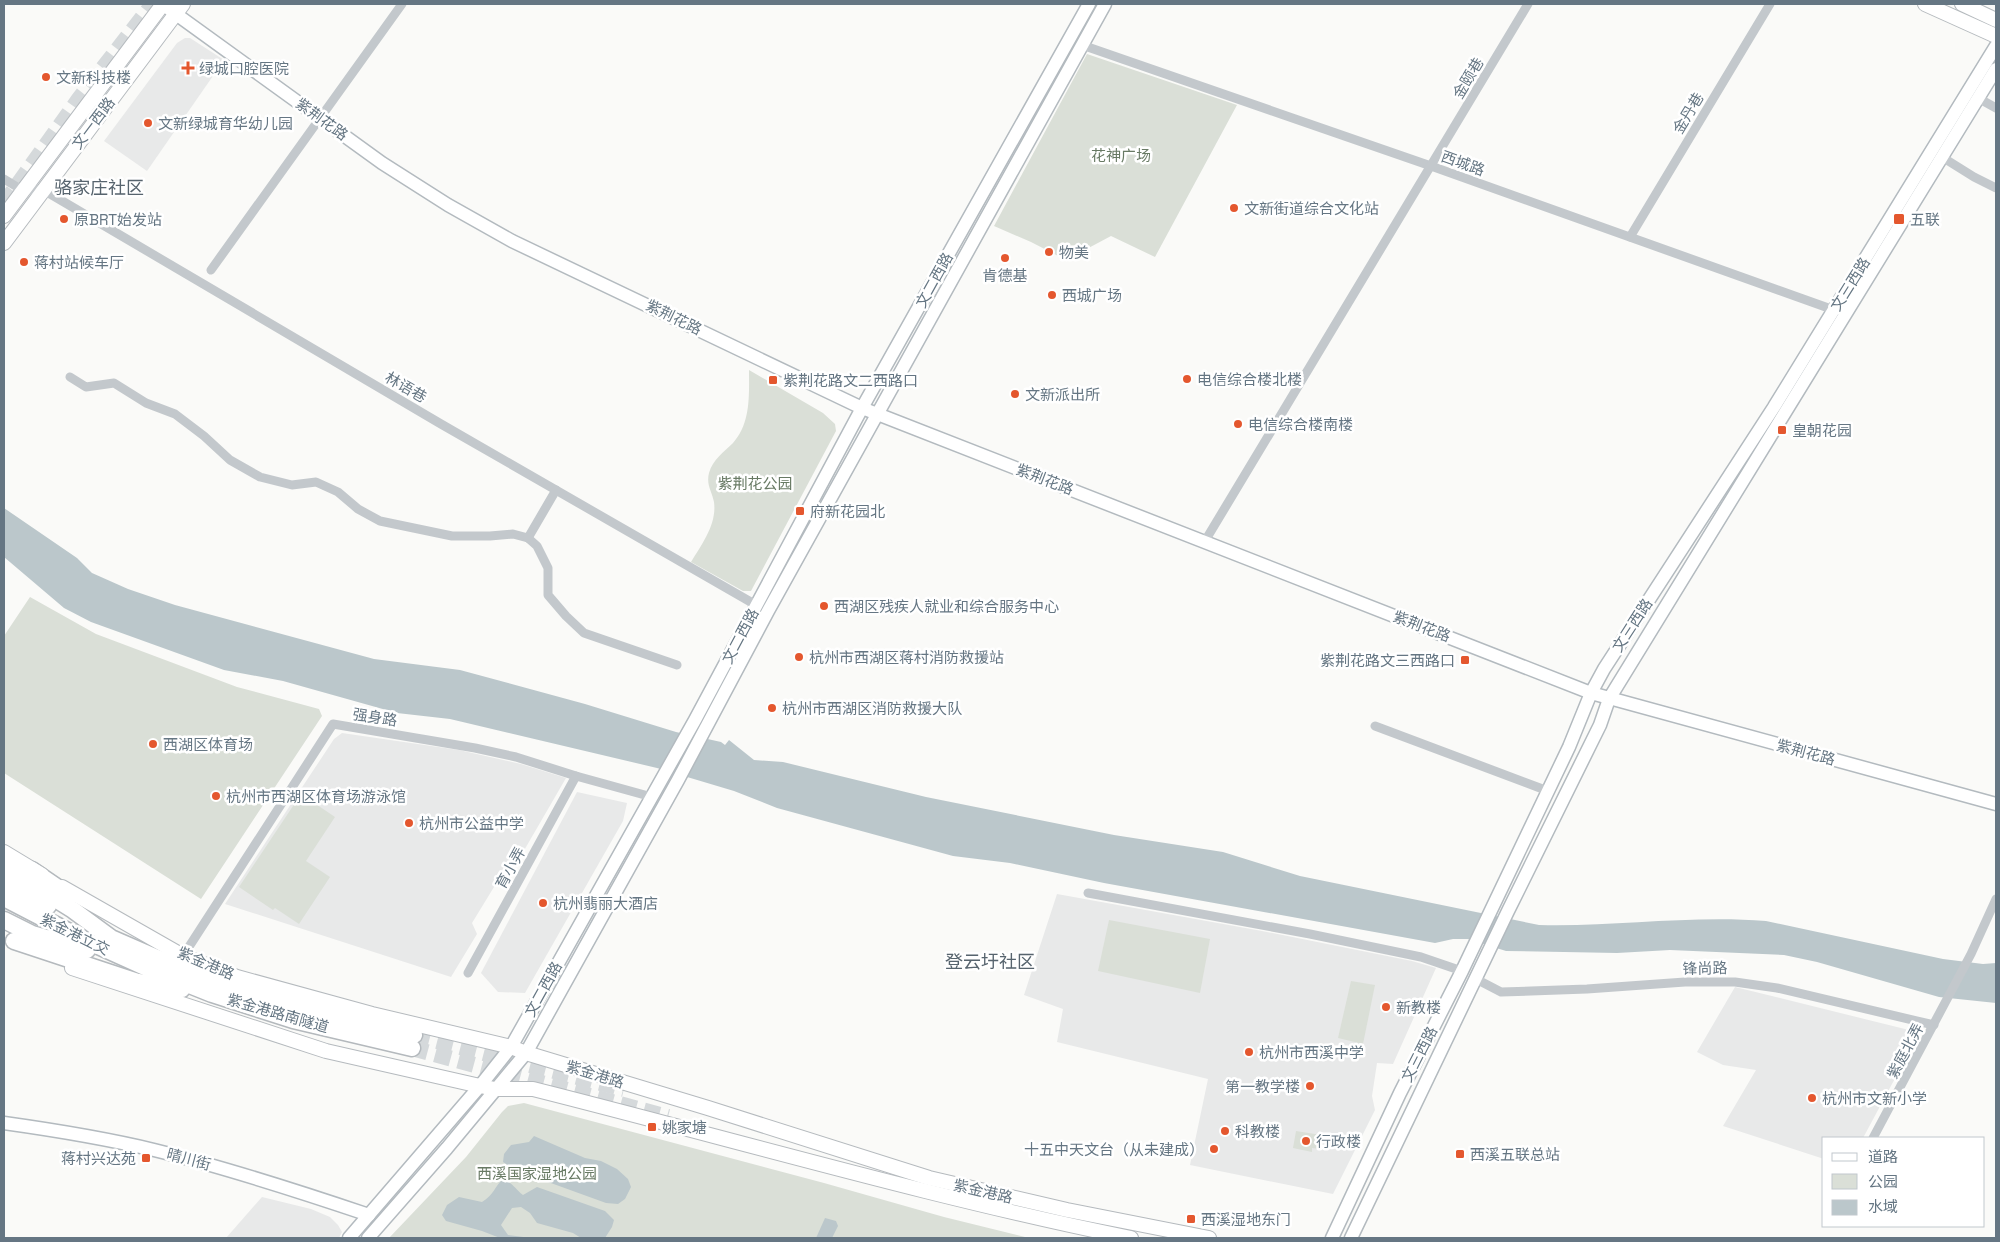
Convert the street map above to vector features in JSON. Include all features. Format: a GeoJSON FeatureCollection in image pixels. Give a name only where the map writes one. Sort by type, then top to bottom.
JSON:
{"type":"FeatureCollection","features":[{"type":"Feature","properties":{"kind":"highway"},"geometry":{"type":"LineString","coordinates":[[4,868],[73,910],[111,938],[152,963]]}},
{"type":"Feature","properties":{"kind":"highway"},"geometry":{"type":"LineString","coordinates":[[32,870],[152,963]]}},
{"type":"Feature","properties":{"kind":"highway","name":"紫金港立交"},"geometry":{"type":"LineString","coordinates":[[4,882],[111,938]]}},
{"type":"Feature","properties":{"kind":"highway"},"geometry":{"type":"LineString","coordinates":[[5,903],[82,948]]}},
{"type":"Feature","properties":{"kind":"highway","name":"紫金港立交"},"geometry":{"type":"LineString","coordinates":[[5,903],[85,940],[152,963]]}},
{"type":"Feature","properties":{"kind":"highway"},"geometry":{"type":"LineString","coordinates":[[4,920],[32,934],[82,948],[108,959],[152,963]]}},
{"type":"Feature","properties":{"kind":"highway"},"geometry":{"type":"LineString","coordinates":[[9,939],[138,982],[212,994]]}},
{"type":"Feature","properties":{"kind":"highway","name":"紫金港路南隧道"},"geometry":{"type":"LineString","coordinates":[[152,963],[413,1041],[293,1020],[212,994],[152,963]]}},
{"type":"Feature","properties":{"kind":"main road","name":"紫荆花路"},"geometry":{"type":"LineString","coordinates":[[163,4],[179,9],[320,119],[382,163],[448,205],[512,242],[862,408],[1591,693],[1996,804]]}},
{"type":"Feature","properties":{"kind":"main road","name":"文一西路"},"geometry":{"type":"LineString","coordinates":[[4,216],[163,4]]}},
{"type":"Feature","properties":{"kind":"main road","name":"文二西路"},"geometry":{"type":"LineString","coordinates":[[349,1238],[480,1086],[511,1047],[695,720],[862,408],[1089,4]]}},
{"type":"Feature","properties":{"kind":"main road","name":"文二西路"},"geometry":{"type":"LineString","coordinates":[[368,1238],[448,1148],[526,1053],[1105,4]]}},
{"type":"Feature","properties":{"kind":"main road"},"geometry":{"type":"LineString","coordinates":[[1925,4],[1996,36]]}},
{"type":"Feature","properties":{"kind":"main road"},"geometry":{"type":"LineString","coordinates":[[1962,4],[1996,20]]}},
{"type":"Feature","properties":{"kind":"main road","name":"文一西路"},"geometry":{"type":"LineString","coordinates":[[4,243],[179,9]]}},
{"type":"Feature","properties":{"kind":"main road","name":"文三西路"},"geometry":{"type":"LineString","coordinates":[[1332,1238],[1400,1093],[1472,951],[1569,747],[1591,693],[1604,669],[1769,415],[1996,46]]}},
{"type":"Feature","properties":{"kind":"main road","name":"文三西路"},"geometry":{"type":"LineString","coordinates":[[1351,1238],[1600,724],[1609,699],[1996,69]]}},
{"type":"Feature","properties":{"kind":"main road","name":"紫金港路"},"geometry":{"type":"LineString","coordinates":[[4,852],[183,956],[237,977],[300,995],[511,1047],[929,1178],[1067,1210],[1209,1238]]}},
{"type":"Feature","properties":{"kind":"main road","name":"紫金港路"},"geometry":{"type":"LineString","coordinates":[[9,939],[38,955],[100,978],[326,1051],[496,1089],[533,1089],[690,1128],[925,1192],[1046,1221],[1131,1238]]}},
{"type":"Feature","properties":{"kind":"main road","name":"晴川街"},"geometry":{"type":"LineString","coordinates":[[4,1124],[63,1131],[152,1149],[266,1181],[369,1215]]}},
{"type":"Feature","properties":{"kind":"street"},"geometry":{"type":"LineString","coordinates":[[210,270],[402,4]]}},
{"type":"Feature","properties":{"kind":"street","name":"金颐巷"},"geometry":{"type":"LineString","coordinates":[[1206,542],[1528,4]]}},
{"type":"Feature","properties":{"kind":"street","name":"金丹巷"},"geometry":{"type":"LineString","coordinates":[[1630,237],[1770,4]]}},
{"type":"Feature","properties":{"kind":"street","name":"西城路"},"geometry":{"type":"LineString","coordinates":[[1082,45],[1431,166],[1834,310]]}},
{"type":"Feature","properties":{"kind":"street"},"geometry":{"type":"LineString","coordinates":[[1978,98],[1996,108]]}},
{"type":"Feature","properties":{"kind":"street"},"geometry":{"type":"LineString","coordinates":[[1942,157],[1996,188]]}},
{"type":"Feature","properties":{"kind":"street"},"geometry":{"type":"LineString","coordinates":[[4,179],[22,190],[43,190]]}},
{"type":"Feature","properties":{"kind":"street","name":"林语巷"},"geometry":{"type":"LineString","coordinates":[[43,190],[756,605]]}},
{"type":"Feature","properties":{"kind":"street"},"geometry":{"type":"LineString","coordinates":[[70,377],[86,387],[114,383],[146,404],[175,414],[204,436],[230,460],[260,477],[292,485],[316,482],[338,492],[358,509],[380,521],[452,536],[513,534],[528,538],[537,546],[548,568],[548,594],[566,616],[584,633],[677,664]]}},
{"type":"Feature","properties":{"kind":"street"},"geometry":{"type":"LineString","coordinates":[[528,538],[556,490]]}},
{"type":"Feature","properties":{"kind":"street","name":"强身路"},"geometry":{"type":"LineString","coordinates":[[183,956],[333,724],[475,748],[516,757],[652,797]]}},
{"type":"Feature","properties":{"kind":"street"},"geometry":{"type":"LineString","coordinates":[[1376,726],[1548,791]]}},
{"type":"Feature","properties":{"kind":"street","name":"育小弄"},"geometry":{"type":"LineString","coordinates":[[468,974],[576,776]]}},
{"type":"Feature","properties":{"kind":"street"},"geometry":{"type":"LineString","coordinates":[[1088,893],[1310,934],[1420,957],[1462,971]]}},
{"type":"Feature","properties":{"kind":"street","name":"紫庭北弄"},"geometry":{"type":"LineString","coordinates":[[1874,1137],[1972,954],[1996,899]]}},
{"type":"Feature","properties":{"kind":"street","name":"锋尚路"},"geometry":{"type":"LineString","coordinates":[[1476,980],[1501,992],[1588,989],[1685,982],[1735,982],[1777,988],[1934,1026]]}},
{"type":"Feature","properties":{"kind":"shaded area","name":"文新绿城育华幼儿园"},"geometry":{"type":"Polygon","coordinates":[[[185,38],[190,38],[224,60],[147,171],[104,141],[177,43],[185,38]]]}},
{"type":"Feature","properties":{"kind":"shaded area","name":"杭州市公益中学"},"geometry":{"type":"Polygon","coordinates":[[[342,733],[459,750],[521,764],[566,778],[515,866],[505,869],[472,923],[477,934],[451,977],[225,904],[334,739],[342,733]]]}},
{"type":"Feature","properties":{"kind":"shaded area"},"geometry":{"type":"Polygon","coordinates":[[[577,792],[627,803],[623,821],[525,993],[498,992],[481,973],[577,792]]]}},
{"type":"Feature","properties":{"kind":"shaded area","name":"杭州市西溪中学"},"geometry":{"type":"Polygon","coordinates":[[[1057,894],[1262,931],[1412,961],[1436,968],[1393,1064],[1377,1063],[1372,1096],[1375,1110],[1333,1194],[1190,1165],[1208,1079],[1057,1042],[1063,1009],[1024,995],[1057,894]]]}},
{"type":"Feature","properties":{"kind":"shaded area","name":"杭州市文新小学"},"geometry":{"type":"Polygon","coordinates":[[[1735,987],[1905,1029],[1912,1032],[1915,1037],[1914,1043],[1864,1137],[1822,1137],[1822,1158],[1723,1126],[1756,1070],[1723,1065],[1697,1052],[1735,987]]]}},
{"type":"Feature","properties":{"kind":"shaded area"},"geometry":{"type":"Polygon","coordinates":[[[262,1197],[311,1209],[330,1217],[342,1232],[339,1238],[226,1238],[262,1197]]]}},
{"type":"Feature","properties":{"kind":"green space","name":"花神广场"},"geometry":{"type":"Polygon","coordinates":[[[1087,54],[1237,105],[1155,257],[1111,236],[1066,260],[994,226],[1087,54]]]}},
{"type":"Feature","properties":{"kind":"green space","name":"紫荆花公园"},"geometry":{"type":"Polygon","coordinates":[[[749,370],[823,413],[835,424],[836,431],[751,591],[743,591],[691,562],[708,534],[713,518],[714,502],[708,481],[709,473],[716,460],[739,435],[746,418],[749,399],[749,370]]]}},
{"type":"Feature","properties":{"kind":"green space","name":"西湖区体育场"},"geometry":{"type":"Polygon","coordinates":[[[30,597],[96,634],[237,687],[319,709],[322,716],[201,899],[4,773],[4,636],[30,597]]]}},
{"type":"Feature","properties":{"kind":"green space"},"geometry":{"type":"Polygon","coordinates":[[[301,794],[335,817],[306,861],[330,877],[299,924],[275,908],[273,910],[239,887],[301,794]]]}},
{"type":"Feature","properties":{"kind":"green space"},"geometry":{"type":"Polygon","coordinates":[[[1109,920],[1210,939],[1200,993],[1098,971],[1109,920]]]}},
{"type":"Feature","properties":{"kind":"green space"},"geometry":{"type":"Polygon","coordinates":[[[1351,981],[1375,985],[1363,1044],[1338,1038],[1351,981]]]}},
{"type":"Feature","properties":{"kind":"green space","name":"西溪国家湿地公园"},"geometry":{"type":"Polygon","coordinates":[[[524,1103],[944,1217],[1029,1238],[389,1238],[466,1157],[508,1106],[524,1103]]]}},
{"type":"Feature","properties":{"kind":"green space"},"geometry":{"type":"Polygon","coordinates":[[[1296,1131],[1321,1135],[1319,1149],[1312,1148],[1312,1152],[1293,1148],[1296,1131]]]}},
{"type":"Feature","properties":{"kind":"water"},"geometry":{"type":"Polygon","coordinates":[[[4,508],[77,558],[92,573],[128,589],[175,605],[374,659],[460,670],[585,704],[676,732],[721,742],[725,745],[729,740],[754,760],[783,762],[926,797],[1114,835],[1223,852],[1300,876],[1539,925],[1709,919],[1766,921],[1943,959],[1983,964],[1996,963],[1996,1003],[1939,997],[1817,962],[1784,955],[1670,950],[1617,953],[1506,951],[1468,939],[1453,939],[1435,943],[1104,883],[1010,863],[953,856],[777,808],[734,791],[657,768],[450,719],[397,713],[283,681],[224,670],[91,622],[64,608],[4,557],[4,508]]]}},
{"type":"Feature","properties":{"kind":"water"},"geometry":{"type":"Polygon","coordinates":[[[534,1136],[585,1158],[601,1161],[617,1169],[628,1179],[631,1187],[625,1199],[618,1204],[606,1203],[515,1170],[503,1162],[504,1154],[511,1145],[529,1142],[534,1136]]]}},
{"type":"Feature","properties":{"kind":"water"},"geometry":{"type":"Polygon","coordinates":[[[503,1179],[512,1184],[523,1195],[537,1187],[605,1211],[614,1220],[612,1227],[605,1238],[581,1238],[573,1233],[537,1223],[530,1213],[521,1207],[512,1208],[501,1225],[508,1235],[531,1238],[500,1238],[446,1221],[442,1215],[447,1205],[459,1197],[482,1202],[489,1197],[503,1179]]]}},
{"type":"Feature","properties":{"kind":"water"},"geometry":{"type":"Polygon","coordinates":[[[825,1218],[836,1221],[838,1226],[832,1238],[816,1238],[825,1218]]]}},
{"type":"Feature","properties":{"kind":"tunnel"},"geometry":{"type":"LineString","coordinates":[[4,204],[79,99],[153,4]]}},
{"type":"Feature","properties":{"kind":"tunnel"},"geometry":{"type":"LineString","coordinates":[[414,1035],[624,1089]]}},
{"type":"Feature","properties":{"kind":"tunnel"},"geometry":{"type":"LineString","coordinates":[[412,1048],[668,1117]]}},
{"type":"Feature","properties":{"kind":"place","name":"绿城口腔医院"},"geometry":{"type":"Point","coordinates":[188,68]}},
{"type":"Feature","properties":{"kind":"place","name":"文新科技楼"},"geometry":{"type":"Point","coordinates":[46,77]}},
{"type":"Feature","properties":{"kind":"place","name":"文新绿城育华幼儿园"},"geometry":{"type":"Point","coordinates":[148,123]}},
{"type":"Feature","properties":{"kind":"place","name":"文新街道综合文化站"},"geometry":{"type":"Point","coordinates":[1234,208]}},
{"type":"Feature","properties":{"kind":"place","name":"原BRT始发站"},"geometry":{"type":"Point","coordinates":[64,219]}},
{"type":"Feature","properties":{"kind":"place","name":"五联"},"geometry":{"type":"Point","coordinates":[1899,219]}},
{"type":"Feature","properties":{"kind":"place","name":"物美"},"geometry":{"type":"Point","coordinates":[1049,252]}},
{"type":"Feature","properties":{"kind":"place","name":"肯德基"},"geometry":{"type":"Point","coordinates":[1005,258]}},
{"type":"Feature","properties":{"kind":"place","name":"蒋村站候车厅"},"geometry":{"type":"Point","coordinates":[24,262]}},
{"type":"Feature","properties":{"kind":"place","name":"西城广场"},"geometry":{"type":"Point","coordinates":[1052,295]}},
{"type":"Feature","properties":{"kind":"place","name":"电信综合楼北楼"},"geometry":{"type":"Point","coordinates":[1187,379]}},
{"type":"Feature","properties":{"kind":"place","name":"紫荆花路文二西路口"},"geometry":{"type":"Point","coordinates":[773,380]}},
{"type":"Feature","properties":{"kind":"place","name":"文新派出所"},"geometry":{"type":"Point","coordinates":[1015,394]}},
{"type":"Feature","properties":{"kind":"place","name":"电信综合楼南楼"},"geometry":{"type":"Point","coordinates":[1238,424]}},
{"type":"Feature","properties":{"kind":"place","name":"皇朝花园"},"geometry":{"type":"Point","coordinates":[1782,430]}},
{"type":"Feature","properties":{"kind":"place","name":"府新花园北"},"geometry":{"type":"Point","coordinates":[800,511]}},
{"type":"Feature","properties":{"kind":"place","name":"西湖区残疾人就业和综合服务中心"},"geometry":{"type":"Point","coordinates":[824,606]}},
{"type":"Feature","properties":{"kind":"place","name":"杭州市西湖区蒋村消防救援站"},"geometry":{"type":"Point","coordinates":[799,657]}},
{"type":"Feature","properties":{"kind":"place","name":"紫荆花路文三西路口"},"geometry":{"type":"Point","coordinates":[1465,660]}},
{"type":"Feature","properties":{"kind":"place","name":"杭州市西湖区消防救援大队"},"geometry":{"type":"Point","coordinates":[772,708]}},
{"type":"Feature","properties":{"kind":"place","name":"西湖区体育场"},"geometry":{"type":"Point","coordinates":[153,744]}},
{"type":"Feature","properties":{"kind":"place","name":"杭州市西湖区体育场游泳馆"},"geometry":{"type":"Point","coordinates":[216,796]}},
{"type":"Feature","properties":{"kind":"place","name":"杭州市公益中学"},"geometry":{"type":"Point","coordinates":[409,823]}},
{"type":"Feature","properties":{"kind":"place","name":"杭州翡丽大酒店"},"geometry":{"type":"Point","coordinates":[543,903]}},
{"type":"Feature","properties":{"kind":"place","name":"新教楼"},"geometry":{"type":"Point","coordinates":[1386,1007]}},
{"type":"Feature","properties":{"kind":"place","name":"杭州市西溪中学"},"geometry":{"type":"Point","coordinates":[1249,1052]}},
{"type":"Feature","properties":{"kind":"place","name":"第一教学楼"},"geometry":{"type":"Point","coordinates":[1310,1086]}},
{"type":"Feature","properties":{"kind":"place","name":"杭州市文新小学"},"geometry":{"type":"Point","coordinates":[1812,1098]}},
{"type":"Feature","properties":{"kind":"place","name":"姚家塘"},"geometry":{"type":"Point","coordinates":[652,1127]}},
{"type":"Feature","properties":{"kind":"place","name":"科教楼"},"geometry":{"type":"Point","coordinates":[1225,1131]}},
{"type":"Feature","properties":{"kind":"place","name":"行政楼"},"geometry":{"type":"Point","coordinates":[1306,1141]}},
{"type":"Feature","properties":{"kind":"place","name":"十五中天文台（从未建成）"},"geometry":{"type":"Point","coordinates":[1214,1149]}},
{"type":"Feature","properties":{"kind":"place","name":"西溪五联总站"},"geometry":{"type":"Point","coordinates":[1460,1154]}},
{"type":"Feature","properties":{"kind":"place","name":"蒋村兴达苑"},"geometry":{"type":"Point","coordinates":[146,1158]}},
{"type":"Feature","properties":{"kind":"place","name":"西溪湿地东门"},"geometry":{"type":"Point","coordinates":[1191,1219]}},
{"type":"Feature","properties":{"kind":"district","name":"骆家庄社区"},"geometry":{"type":"Point","coordinates":[99,187]}},
{"type":"Feature","properties":{"kind":"district","name":"登云圩社区"},"geometry":{"type":"Point","coordinates":[990,961]}}]}
